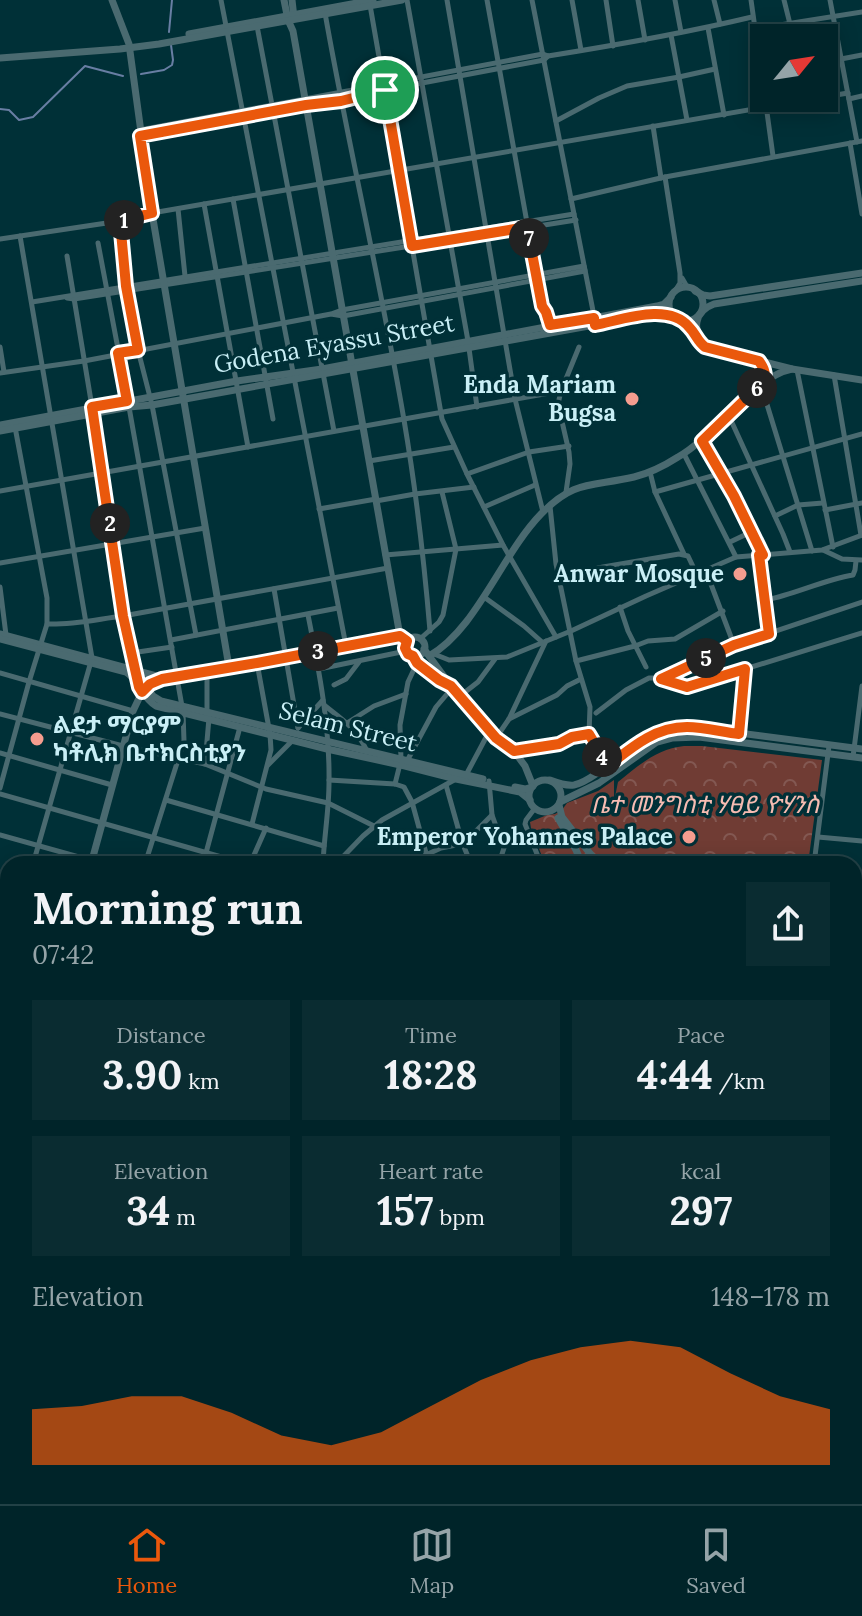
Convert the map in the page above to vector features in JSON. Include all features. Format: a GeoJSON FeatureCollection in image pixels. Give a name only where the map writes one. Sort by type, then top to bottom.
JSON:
{"type":"FeatureCollection","features":[{"type":"Feature","properties":{"kind":"street"},"geometry":{"type":"LineString","coordinates":[[112,0],[129,46],[163,282],[229,667]]}},
{"type":"Feature","properties":{"kind":"street"},"geometry":{"type":"LineString","coordinates":[[221,0],[346,646]]}},
{"type":"Feature","properties":{"kind":"street"},"geometry":{"type":"LineString","coordinates":[[284,0],[291,17]]}},
{"type":"Feature","properties":{"kind":"street"},"geometry":{"type":"LineString","coordinates":[[292,0],[291,17],[305,102],[385,555],[403,638],[412,657],[439,680],[452,686]]}},
{"type":"Feature","properties":{"kind":"street"},"geometry":{"type":"LineString","coordinates":[[0,56],[159,42],[371,2],[404,0],[450,237],[477,407]]}},
{"type":"Feature","properties":{"kind":"street"},"geometry":{"type":"LineString","coordinates":[[447,0],[515,399],[543,512]]}},
{"type":"Feature","properties":{"kind":"street"},"geometry":{"type":"LineString","coordinates":[[487,0],[536,278],[550,325]]}},
{"type":"Feature","properties":{"kind":"street"},"geometry":{"type":"LineString","coordinates":[[532,0],[595,321]]}},
{"type":"Feature","properties":{"kind":"street"},"geometry":{"type":"LineString","coordinates":[[572,0],[581,50]]}},
{"type":"Feature","properties":{"kind":"street"},"geometry":{"type":"LineString","coordinates":[[606,0],[613,46]]}},
{"type":"Feature","properties":{"kind":"street"},"geometry":{"type":"LineString","coordinates":[[638,0],[645,40]]}},
{"type":"Feature","properties":{"kind":"street"},"geometry":{"type":"LineString","coordinates":[[675,0],[681,32]]}},
{"type":"Feature","properties":{"kind":"street"},"geometry":{"type":"LineString","coordinates":[[714,0],[720,24]]}},
{"type":"Feature","properties":{"kind":"street"},"geometry":{"type":"LineString","coordinates":[[753,24],[751,1],[761,0]]}},
{"type":"Feature","properties":{"kind":"street"},"geometry":{"type":"LineString","coordinates":[[784,0],[790,24],[862,12]]}},
{"type":"Feature","properties":{"kind":"street"},"geometry":{"type":"LineString","coordinates":[[830,0],[856,142],[862,214]]}},
{"type":"Feature","properties":{"kind":"street"},"geometry":{"type":"LineString","coordinates":[[371,2],[441,413],[454,447],[503,545],[556,637]]}},
{"type":"Feature","properties":{"kind":"street"},"geometry":{"type":"LineString","coordinates":[[325,11],[404,419],[423,552],[430,631]]}},
{"type":"Feature","properties":{"kind":"street"},"geometry":{"type":"LineString","coordinates":[[226,29],[257,26],[291,17]]}},
{"type":"Feature","properties":{"kind":"street"},"geometry":{"type":"LineString","coordinates":[[140,133],[305,102],[339,92],[384,87],[613,46],[752,17]]}},
{"type":"Feature","properties":{"kind":"street"},"geometry":{"type":"LineString","coordinates":[[257,26],[334,431]]}},
{"type":"Feature","properties":{"kind":"street"},"geometry":{"type":"LineString","coordinates":[[708,28],[724,115]]}},
{"type":"Feature","properties":{"kind":"street"},"geometry":{"type":"LineString","coordinates":[[671,35],[687,121]]}},
{"type":"Feature","properties":{"kind":"street"},"geometry":{"type":"LineString","coordinates":[[841,59],[862,55]]}},
{"type":"Feature","properties":{"kind":"street"},"geometry":{"type":"LineString","coordinates":[[556,121],[627,86],[715,69]]}},
{"type":"Feature","properties":{"kind":"street"},"geometry":{"type":"LineString","coordinates":[[305,102],[341,101],[384,87]]}},
{"type":"Feature","properties":{"kind":"street"},"geometry":{"type":"LineString","coordinates":[[838,96],[862,96]]}},
{"type":"Feature","properties":{"kind":"street"},"geometry":{"type":"LineString","coordinates":[[0,239],[120,221],[750,110]]}},
{"type":"Feature","properties":{"kind":"street"},"geometry":{"type":"LineString","coordinates":[[768,112],[773,156]]}},
{"type":"Feature","properties":{"kind":"street"},"geometry":{"type":"LineString","coordinates":[[653,126],[680,273],[680,283],[669,307],[678,319],[689,326],[701,345],[794,369],[862,380]]}},
{"type":"Feature","properties":{"kind":"street"},"geometry":{"type":"LineString","coordinates":[[571,199],[773,156],[856,142]]}},
{"type":"Feature","properties":{"kind":"street"},"geometry":{"type":"LineString","coordinates":[[233,199],[273,419]]}},
{"type":"Feature","properties":{"kind":"street"},"geometry":{"type":"LineString","coordinates":[[204,204],[248,447]]}},
{"type":"Feature","properties":{"kind":"street"},"geometry":{"type":"LineString","coordinates":[[178,209],[185,276]]}},
{"type":"Feature","properties":{"kind":"street"},"geometry":{"type":"LineString","coordinates":[[32,302],[575,217]]}},
{"type":"Feature","properties":{"kind":"street"},"geometry":{"type":"LineString","coordinates":[[120,221],[126,288],[196,635]]}},
{"type":"Feature","properties":{"kind":"street"},"geometry":{"type":"LineString","coordinates":[[20,236],[91,660],[35,856]]}},
{"type":"Feature","properties":{"kind":"street"},"geometry":{"type":"LineString","coordinates":[[98,243],[182,708],[184,741],[148,856]]}},
{"type":"Feature","properties":{"kind":"street"},"geometry":{"type":"LineString","coordinates":[[67,256],[123,616],[141,691]]}},
{"type":"Feature","properties":{"kind":"street"},"geometry":{"type":"LineString","coordinates":[[0,347],[2,373],[84,361],[584,269]]}},
{"type":"Feature","properties":{"kind":"street"},"geometry":{"type":"LineString","coordinates":[[680,273],[686,285],[700,295],[699,335],[710,346],[725,352]]}},
{"type":"Feature","properties":{"kind":"street"},"geometry":{"type":"LineString","coordinates":[[678,319],[690,320],[714,304],[862,273]]}},
{"type":"Feature","properties":{"kind":"street"},"geometry":{"type":"LineString","coordinates":[[163,282],[185,276],[217,274]]}},
{"type":"Feature","properties":{"kind":"street"},"geometry":{"type":"LineString","coordinates":[[672,295],[682,288],[710,296],[862,281]]}},
{"type":"Feature","properties":{"kind":"street","name":"Godena Eyassu Street"},"geometry":{"type":"LineString","coordinates":[[14,426],[595,321],[661,305],[672,295]]}},
{"type":"Feature","properties":{"kind":"street","name":"Godena Eyassu Street"},"geometry":{"type":"LineString","coordinates":[[506,338],[550,325],[658,313],[678,319]]}},
{"type":"Feature","properties":{"kind":"street"},"geometry":{"type":"LineString","coordinates":[[566,492],[569,446],[558,404],[579,347]]}},
{"type":"Feature","properties":{"kind":"street"},"geometry":{"type":"LineString","coordinates":[[759,361],[765,374],[762,383],[812,551]]}},
{"type":"Feature","properties":{"kind":"street"},"geometry":{"type":"LineString","coordinates":[[319,669],[360,661],[412,657],[448,644],[509,555],[543,512],[566,492],[585,485],[650,472],[684,454],[702,441],[762,383],[778,373],[794,369]]}},
{"type":"Feature","properties":{"kind":"street"},"geometry":{"type":"LineString","coordinates":[[794,369],[833,547]]}},
{"type":"Feature","properties":{"kind":"street"},"geometry":{"type":"LineString","coordinates":[[429,653],[449,660],[507,657],[736,557],[822,550],[862,535],[834,375]]}},
{"type":"Feature","properties":{"kind":"street"},"geometry":{"type":"LineString","coordinates":[[0,491],[561,391]]}},
{"type":"Feature","properties":{"kind":"street"},"geometry":{"type":"LineString","coordinates":[[729,416],[790,552]]}},
{"type":"Feature","properties":{"kind":"street"},"geometry":{"type":"LineString","coordinates":[[0,425],[14,426]]}},
{"type":"Feature","properties":{"kind":"street"},"geometry":{"type":"LineString","coordinates":[[0,431],[14,426]]}},
{"type":"Feature","properties":{"kind":"street"},"geometry":{"type":"LineString","coordinates":[[14,426],[47,598],[47,624],[0,791],[214,856]]}},
{"type":"Feature","properties":{"kind":"street"},"geometry":{"type":"LineString","coordinates":[[655,492],[862,434]]}},
{"type":"Feature","properties":{"kind":"street"},"geometry":{"type":"LineString","coordinates":[[702,441],[761,555],[769,634]]}},
{"type":"Feature","properties":{"kind":"street"},"geometry":{"type":"LineString","coordinates":[[467,474],[529,452],[569,446]]}},
{"type":"Feature","properties":{"kind":"street"},"geometry":{"type":"LineString","coordinates":[[369,461],[454,447]]}},
{"type":"Feature","properties":{"kind":"street"},"geometry":{"type":"LineString","coordinates":[[684,454],[736,557]]}},
{"type":"Feature","properties":{"kind":"street"},"geometry":{"type":"LineString","coordinates":[[650,472],[655,492],[697,575]]}},
{"type":"Feature","properties":{"kind":"street"},"geometry":{"type":"LineString","coordinates":[[484,507],[535,485]]}},
{"type":"Feature","properties":{"kind":"street"},"geometry":{"type":"LineString","coordinates":[[319,509],[474,487]]}},
{"type":"Feature","properties":{"kind":"street"},"geometry":{"type":"LineString","coordinates":[[420,639],[443,615],[456,549],[442,492]]}},
{"type":"Feature","properties":{"kind":"street"},"geometry":{"type":"LineString","coordinates":[[775,516],[798,505],[823,503]]}},
{"type":"Feature","properties":{"kind":"street"},"geometry":{"type":"LineString","coordinates":[[825,510],[859,504]]}},
{"type":"Feature","properties":{"kind":"street"},"geometry":{"type":"LineString","coordinates":[[550,505],[559,577],[576,661],[590,707],[589,734],[610,770]]}},
{"type":"Feature","properties":{"kind":"street"},"geometry":{"type":"LineString","coordinates":[[0,563],[205,528]]}},
{"type":"Feature","properties":{"kind":"street"},"geometry":{"type":"LineString","coordinates":[[730,542],[751,532]]}},
{"type":"Feature","properties":{"kind":"street"},"geometry":{"type":"LineString","coordinates":[[385,555],[503,545]]}},
{"type":"Feature","properties":{"kind":"street"},"geometry":{"type":"LineString","coordinates":[[766,600],[853,575],[859,560],[842,559],[822,550]]}},
{"type":"Feature","properties":{"kind":"street"},"geometry":{"type":"LineString","coordinates":[[559,577],[684,554]]}},
{"type":"Feature","properties":{"kind":"street"},"geometry":{"type":"LineString","coordinates":[[47,624],[64,625],[123,616],[388,568]]}},
{"type":"Feature","properties":{"kind":"street"},"geometry":{"type":"LineString","coordinates":[[706,571],[734,645]]}},
{"type":"Feature","properties":{"kind":"street"},"geometry":{"type":"LineString","coordinates":[[0,587],[2,636],[167,678]]}},
{"type":"Feature","properties":{"kind":"street"},"geometry":{"type":"LineString","coordinates":[[274,589],[295,734]]}},
{"type":"Feature","properties":{"kind":"street"},"geometry":{"type":"LineString","coordinates":[[483,596],[544,642]]}},
{"type":"Feature","properties":{"kind":"street"},"geometry":{"type":"LineString","coordinates":[[661,679],[734,645],[862,602]]}},
{"type":"Feature","properties":{"kind":"street"},"geometry":{"type":"LineString","coordinates":[[620,607],[646,667]]}},
{"type":"Feature","properties":{"kind":"street"},"geometry":{"type":"LineString","coordinates":[[171,640],[338,608]]}},
{"type":"Feature","properties":{"kind":"street"},"geometry":{"type":"LineString","coordinates":[[576,661],[648,641],[683,637],[723,611]]}},
{"type":"Feature","properties":{"kind":"street"},"geometry":{"type":"LineString","coordinates":[[308,615],[319,669],[327,745],[329,780],[323,856]]}},
{"type":"Feature","properties":{"kind":"street"},"geometry":{"type":"LineString","coordinates":[[596,713],[631,687],[649,678],[687,687],[862,633]]}},
{"type":"Feature","properties":{"kind":"street"},"geometry":{"type":"LineString","coordinates":[[93,856],[141,691],[153,682],[167,678],[346,646],[403,638],[420,639],[460,696],[496,738],[514,751],[536,776],[568,785],[610,770]]}},
{"type":"Feature","properties":{"kind":"street"},"geometry":{"type":"LineString","coordinates":[[496,738],[509,719],[544,642]]}},
{"type":"Feature","properties":{"kind":"street"},"geometry":{"type":"LineString","coordinates":[[131,653],[172,647]]}},
{"type":"Feature","properties":{"kind":"street"},"geometry":{"type":"LineString","coordinates":[[403,763],[400,725],[412,657]]}},
{"type":"Feature","properties":{"kind":"street"},"geometry":{"type":"LineString","coordinates":[[460,696],[478,682],[495,658]]}},
{"type":"Feature","properties":{"kind":"street"},"geometry":{"type":"LineString","coordinates":[[91,660],[131,675],[141,691]]}},
{"type":"Feature","properties":{"kind":"street"},"geometry":{"type":"LineString","coordinates":[[334,685],[346,679],[360,661]]}},
{"type":"Feature","properties":{"kind":"street"},"geometry":{"type":"LineString","coordinates":[[252,824],[271,750],[257,663]]}},
{"type":"Feature","properties":{"kind":"street"},"geometry":{"type":"LineString","coordinates":[[738,738],[745,669]]}},
{"type":"Feature","properties":{"kind":"street"},"geometry":{"type":"LineString","coordinates":[[205,764],[207,671]]}},
{"type":"Feature","properties":{"kind":"street"},"geometry":{"type":"LineString","coordinates":[[0,673],[133,711]]}},
{"type":"Feature","properties":{"kind":"street"},"geometry":{"type":"LineString","coordinates":[[509,719],[581,679]]}},
{"type":"Feature","properties":{"kind":"street"},"geometry":{"type":"LineString","coordinates":[[395,784],[403,763],[452,686]]}},
{"type":"Feature","properties":{"kind":"street"},"geometry":{"type":"LineString","coordinates":[[862,686],[856,751],[862,758]]}},
{"type":"Feature","properties":{"kind":"street","name":"Selam Street"},"geometry":{"type":"LineString","coordinates":[[141,691],[154,701],[241,725],[295,734],[327,745],[467,778]]}},
{"type":"Feature","properties":{"kind":"street"},"geometry":{"type":"LineString","coordinates":[[347,723],[374,706],[406,694]]}},
{"type":"Feature","properties":{"kind":"street"},"geometry":{"type":"LineString","coordinates":[[268,766],[323,703]]}},
{"type":"Feature","properties":{"kind":"street"},"geometry":{"type":"LineString","coordinates":[[323,703],[360,736],[370,752]]}},
{"type":"Feature","properties":{"kind":"street"},"geometry":{"type":"LineString","coordinates":[[0,714],[205,764],[262,787],[328,803],[374,826]]}},
{"type":"Feature","properties":{"kind":"street"},"geometry":{"type":"LineString","coordinates":[[206,854],[241,725]]}},
{"type":"Feature","properties":{"kind":"street"},"geometry":{"type":"LineString","coordinates":[[490,730],[467,778],[520,792],[535,808],[544,812],[595,785],[643,740],[667,729],[693,727],[738,738],[856,751]]}},
{"type":"Feature","properties":{"kind":"street"},"geometry":{"type":"LineString","coordinates":[[514,751],[559,744],[572,737],[589,734]]}},
{"type":"Feature","properties":{"kind":"street","name":"Selam Street"},"geometry":{"type":"LineString","coordinates":[[327,745],[370,752],[456,779],[467,778]]}},
{"type":"Feature","properties":{"kind":"street"},"geometry":{"type":"LineString","coordinates":[[815,856],[828,750]]}},
{"type":"Feature","properties":{"kind":"street"},"geometry":{"type":"LineString","coordinates":[[0,753],[112,785]]}},
{"type":"Feature","properties":{"kind":"street"},"geometry":{"type":"LineString","coordinates":[[525,766],[532,786],[530,800]]}},
{"type":"Feature","properties":{"kind":"street"},"geometry":{"type":"LineString","coordinates":[[345,856],[382,820],[456,779]]}},
{"type":"Feature","properties":{"kind":"street"},"geometry":{"type":"LineString","coordinates":[[329,780],[404,787],[412,802],[427,854]]}},
{"type":"Feature","properties":{"kind":"street"},"geometry":{"type":"LineString","coordinates":[[489,783],[522,788],[548,780],[560,789],[562,817],[593,856]]}},
{"type":"Feature","properties":{"kind":"street"},"geometry":{"type":"LineString","coordinates":[[489,783],[492,815],[504,844],[501,856]]}},
{"type":"Feature","properties":{"kind":"street"},"geometry":{"type":"LineString","coordinates":[[446,785],[468,856]]}},
{"type":"Feature","properties":{"kind":"street"},"geometry":{"type":"LineString","coordinates":[[166,800],[324,846]]}},
{"type":"Feature","properties":{"kind":"street"},"geometry":{"type":"LineString","coordinates":[[535,808],[525,824],[538,856]]}},
{"type":"Feature","properties":{"kind":"street"},"geometry":{"type":"LineString","coordinates":[[551,811],[579,856]]}},
{"type":"Feature","properties":{"kind":"street"},"geometry":{"type":"LineString","coordinates":[[423,856],[462,842],[492,815]]}},
{"type":"Feature","properties":{"kind":"street"},"geometry":{"type":"LineString","coordinates":[[252,856],[266,828]]}},
{"type":"Feature","properties":{"kind":"street"},"geometry":{"type":"LineString","coordinates":[[0,835],[70,856]]}},
{"type":"Feature","properties":{"kind":"street"},"geometry":{"type":"LineString","coordinates":[[818,837],[862,841]]}},
{"type":"Feature","properties":{"kind":"green space","name":"ቤተ መንግስቲ ሃፀይ ዮሃንስ"},"geometry":{"type":"Polygon","coordinates":[[[702,746],[822,760],[809,856],[542,856],[530,822],[555,814],[567,803],[598,791],[614,780],[614,802],[618,782],[657,754],[674,748],[702,746]]]}},
{"type":"Feature","properties":{"kind":"waterway"},"geometry":{"type":"LineString","coordinates":[[169,32],[172,0]]}},
{"type":"Feature","properties":{"kind":"waterway"},"geometry":{"type":"LineString","coordinates":[[141,74],[164,70],[172,65],[171,45]]}},
{"type":"Feature","properties":{"kind":"waterway"},"geometry":{"type":"LineString","coordinates":[[0,109],[9,110],[19,120],[33,117],[85,66],[123,76]]}},
{"type":"Feature","properties":{"kind":"place","name":"Enda Mariam Bugsa"},"geometry":{"type":"Point","coordinates":[632,399]}},
{"type":"Feature","properties":{"kind":"place","name":"Anwar Mosque"},"geometry":{"type":"Point","coordinates":[740,574]}},
{"type":"Feature","properties":{"kind":"place","name":"ልደታ ማርያም ካቶሊክ ቤተክርስቲያን"},"geometry":{"type":"Point","coordinates":[37,739]}},
{"type":"Feature","properties":{"kind":"place","name":"Emperor Yohannes Palace"},"geometry":{"type":"Point","coordinates":[689,837]}},
{"type":"Feature","properties":{"kind":"route"},"geometry":{"type":"LineString","coordinates":[[385,90],[412,246],[527,227],[542,306],[550,325],[594,318],[595,325],[666,313],[687,324],[698,342],[705,347],[759,361],[763,366],[764,381],[702,441],[763,555],[759,555],[769,634],[734,645],[661,679],[687,687],[745,669],[739,734],[693,727],[667,729],[643,740],[608,766],[589,734],[572,737],[559,744],[514,751],[496,738],[451,686],[408,654],[405,648],[407,641],[400,636],[162,679],[142,692],[139,687],[123,616],[92,407],[127,401],[118,353],[138,350],[126,286],[120,221],[152,213],[140,136],[341,101],[385,90]]}}]}
